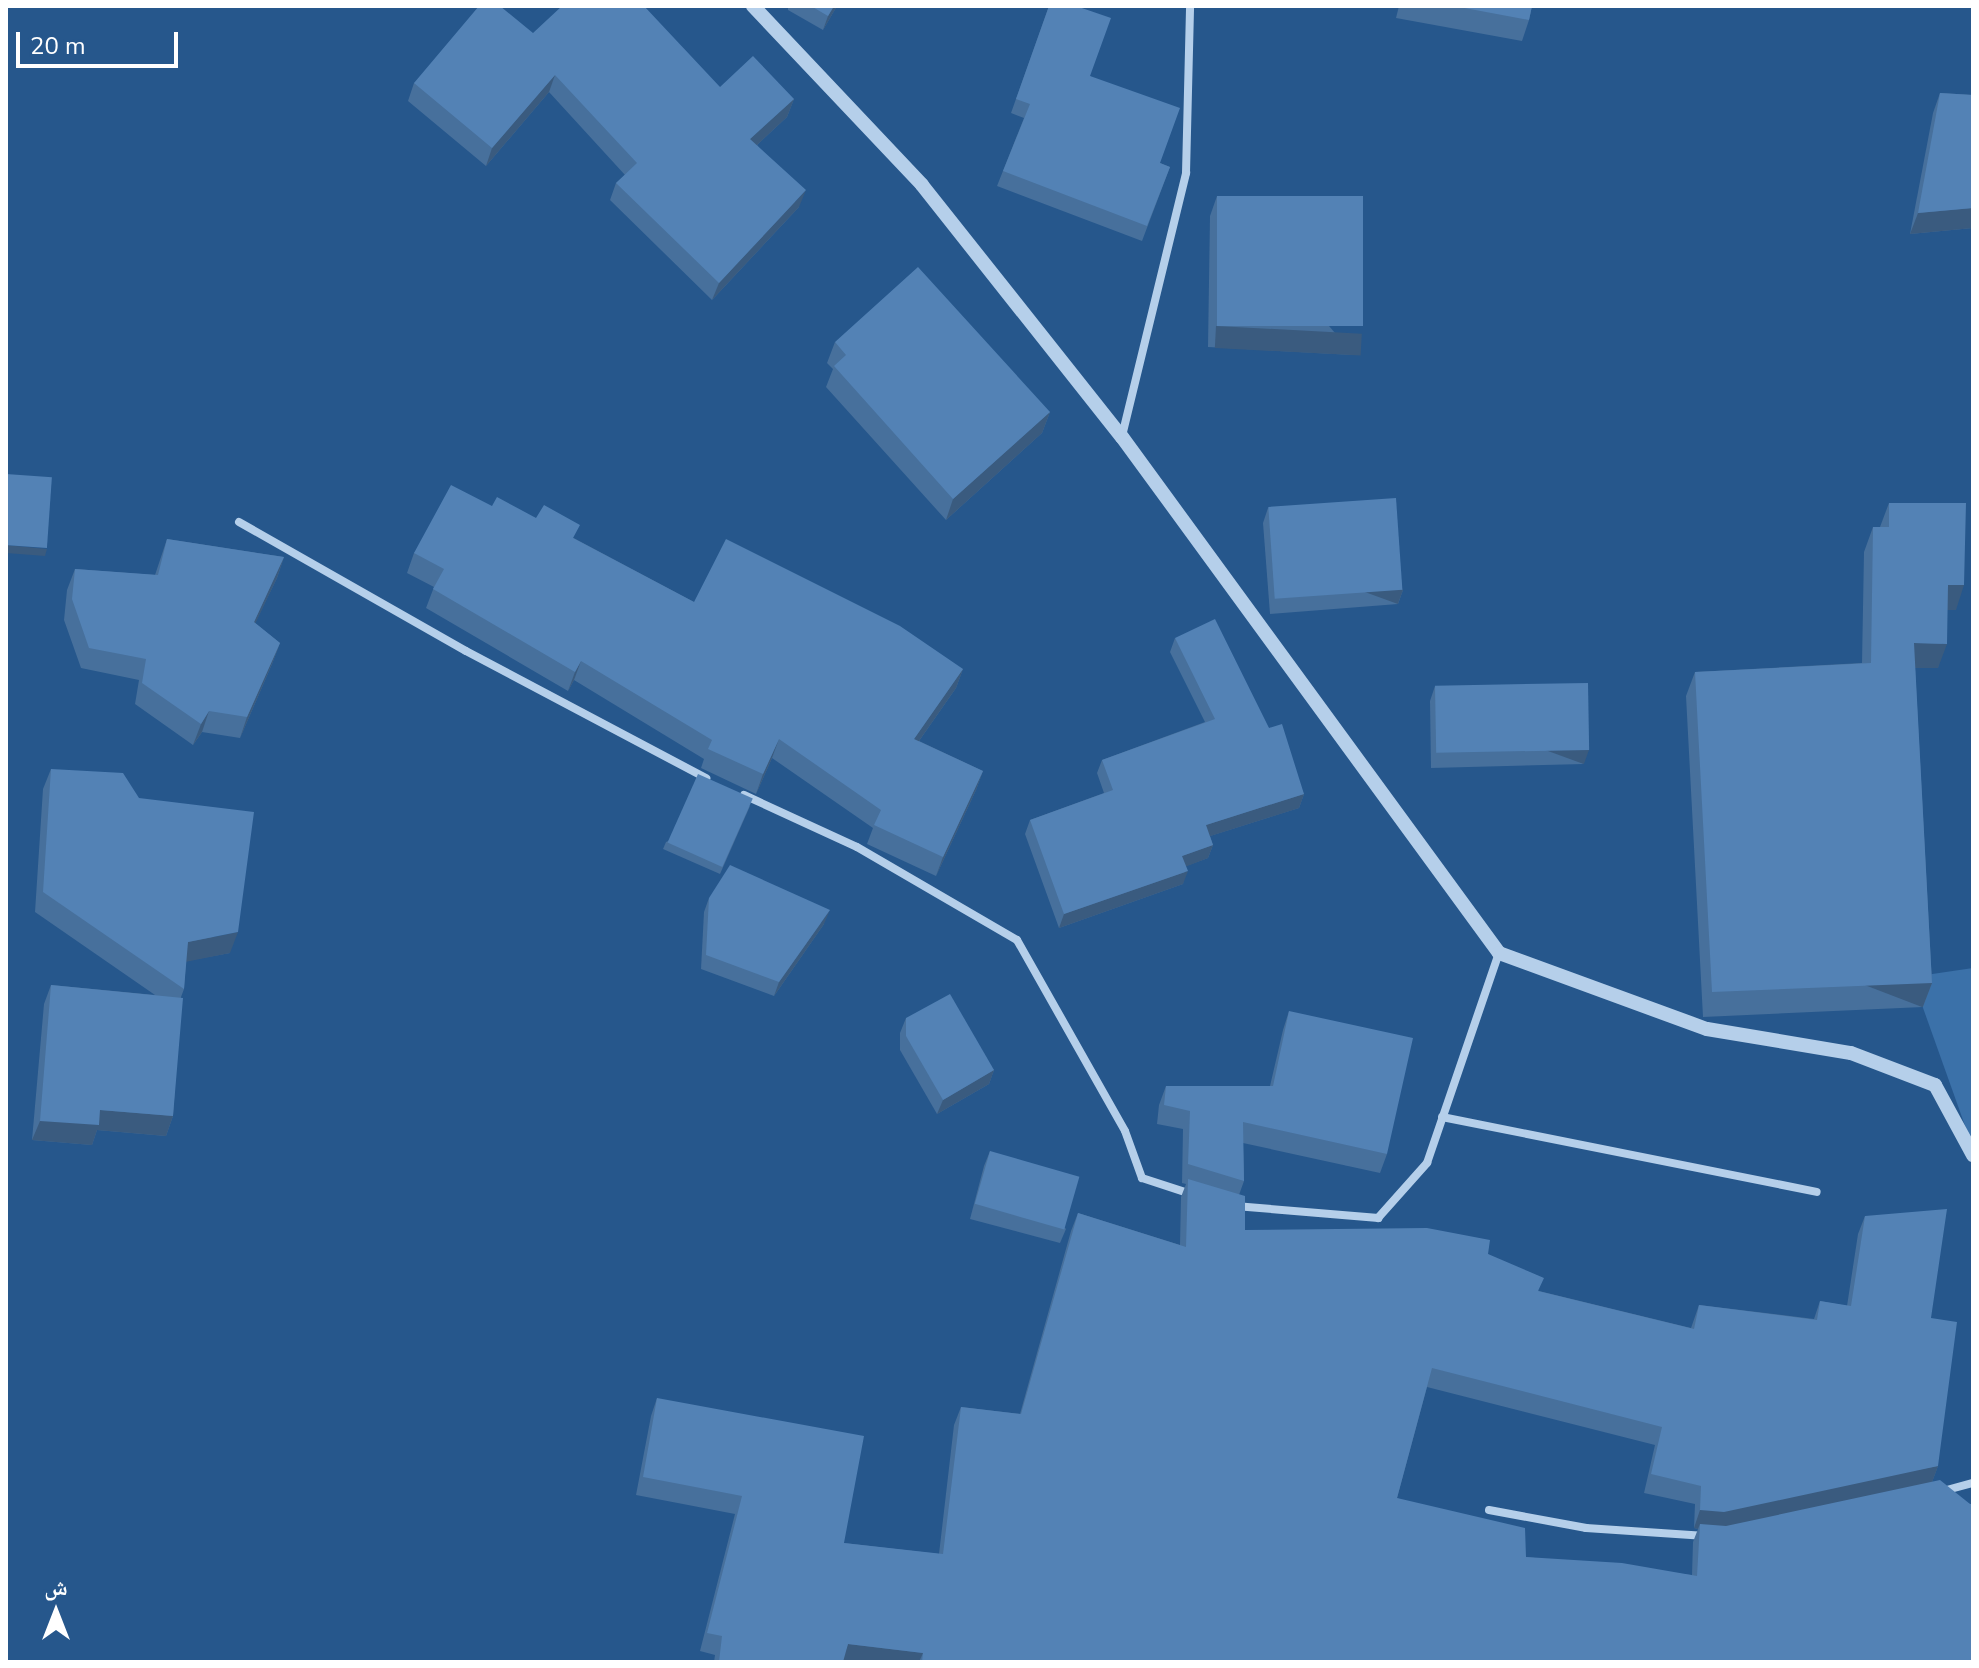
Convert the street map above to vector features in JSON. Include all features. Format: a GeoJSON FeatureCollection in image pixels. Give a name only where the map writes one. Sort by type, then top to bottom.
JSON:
{"type":"FeatureCollection","features":[{"type":"Feature","properties":{"kind":"street"},"geometry":{"type":"LineString","coordinates":[[753,6],[922,185],[1122,437],[1499,953],[1707,1029],[1851,1053],[1935,1085],[1973,1155]]}},
{"type":"Feature","properties":{"kind":"street"},"geometry":{"type":"LineString","coordinates":[[1122,437],[1186,173],[1190,6]]}},
{"type":"Feature","properties":{"kind":"street"},"geometry":{"type":"LineString","coordinates":[[239,522],[466,651],[714,782]]}},
{"type":"Feature","properties":{"kind":"street"},"geometry":{"type":"LineString","coordinates":[[728,788],[857,847],[1017,940],[1125,1131],[1142,1178],[1201,1197]]}},
{"type":"Feature","properties":{"kind":"street"},"geometry":{"type":"LineString","coordinates":[[1230,1205],[1378,1218],[1427,1163],[1499,953]]}},
{"type":"Feature","properties":{"kind":"street"},"geometry":{"type":"LineString","coordinates":[[1442,1117],[1817,1192]]}},
{"type":"Feature","properties":{"kind":"street"},"geometry":{"type":"LineString","coordinates":[[1932,1494],[1973,1483]]}},
{"type":"Feature","properties":{"kind":"street"},"geometry":{"type":"LineString","coordinates":[[1489,1510],[1586,1528],[1718,1537]]}},
{"type":"Feature","properties":{"kind":"shaded area"},"geometry":{"type":"Polygon","coordinates":[[[1973,968],[1973,1148],[1912,977],[1973,968]]]}},
{"type":"Feature","properties":{"kind":"building"},"geometry":{"type":"Polygon","coordinates":[[[479,6],[500,6],[533,33],[562,6],[644,6],[720,87],[753,56],[794,99],[750,139],[806,190],[719,283],[616,183],[637,163],[555,75],[492,148],[414,83],[479,6]]]}},
{"type":"Feature","properties":{"kind":"building"},"geometry":{"type":"Polygon","coordinates":[[[811,6],[834,6],[828,16],[811,6]]]}},
{"type":"Feature","properties":{"kind":"building"},"geometry":{"type":"Polygon","coordinates":[[[1049,6],[1076,6],[1111,18],[1090,76],[1180,108],[1160,163],[1170,167],[1147,226],[1003,171],[1030,104],[1016,99],[1049,6]]]}},
{"type":"Feature","properties":{"kind":"building"},"geometry":{"type":"Polygon","coordinates":[[[1454,6],[1532,6],[1529,20],[1454,6]]]}},
{"type":"Feature","properties":{"kind":"building"},"geometry":{"type":"Polygon","coordinates":[[[1940,93],[1973,95],[1973,208],[1918,213],[1940,93]]]}},
{"type":"Feature","properties":{"kind":"building"},"geometry":{"type":"Polygon","coordinates":[[[1217,196],[1363,196],[1363,326],[1217,326],[1217,196]]]}},
{"type":"Feature","properties":{"kind":"building"},"geometry":{"type":"Polygon","coordinates":[[[918,267],[1050,412],[953,499],[834,366],[846,355],[835,342],[918,267]]]}},
{"type":"Feature","properties":{"kind":"building"},"geometry":{"type":"Polygon","coordinates":[[[6,474],[52,477],[47,548],[6,545],[6,474]]]}},
{"type":"Feature","properties":{"kind":"building"},"geometry":{"type":"Polygon","coordinates":[[[451,485],[492,506],[497,497],[536,518],[544,505],[580,525],[573,538],[694,602],[726,539],[900,626],[963,669],[914,739],[983,771],[943,857],[874,825],[881,810],[779,739],[763,774],[708,749],[712,740],[581,661],[575,672],[433,589],[444,569],[414,553],[451,485]]]}},
{"type":"Feature","properties":{"kind":"building"},"geometry":{"type":"Polygon","coordinates":[[[1396,498],[1402,590],[1275,599],[1268,507],[1396,498]]]}},
{"type":"Feature","properties":{"kind":"building"},"geometry":{"type":"Polygon","coordinates":[[[1889,503],[1966,503],[1964,585],[1948,585],[1947,644],[1914,643],[1932,983],[1712,992],[1695,672],[1871,663],[1873,527],[1889,527],[1889,503]]]}},
{"type":"Feature","properties":{"kind":"building"},"geometry":{"type":"Polygon","coordinates":[[[167,539],[284,557],[254,622],[280,643],[247,717],[209,711],[201,724],[142,683],[146,659],[89,648],[72,599],[75,569],[158,575],[167,539]]]}},
{"type":"Feature","properties":{"kind":"building"},"geometry":{"type":"Polygon","coordinates":[[[1215,619],[1269,728],[1282,724],[1304,794],[1206,825],[1213,845],[1182,856],[1188,871],[1064,914],[1030,820],[1113,790],[1102,760],[1215,719],[1175,638],[1215,619]]]}},
{"type":"Feature","properties":{"kind":"building"},"geometry":{"type":"Polygon","coordinates":[[[1588,683],[1589,750],[1436,753],[1435,686],[1588,683]]]}},
{"type":"Feature","properties":{"kind":"building"},"geometry":{"type":"Polygon","coordinates":[[[51,769],[123,773],[139,798],[254,812],[238,932],[188,942],[184,989],[43,892],[51,769]]]}},
{"type":"Feature","properties":{"kind":"building"},"geometry":{"type":"Polygon","coordinates":[[[698,774],[753,798],[722,867],[667,843],[698,774]]]}},
{"type":"Feature","properties":{"kind":"building"},"geometry":{"type":"Polygon","coordinates":[[[730,865],[830,910],[779,982],[706,955],[709,898],[730,865]]]}},
{"type":"Feature","properties":{"kind":"building"},"geometry":{"type":"Polygon","coordinates":[[[51,985],[183,998],[173,1116],[100,1110],[99,1125],[40,1121],[51,985]]]}},
{"type":"Feature","properties":{"kind":"building"},"geometry":{"type":"Polygon","coordinates":[[[950,994],[994,1070],[943,1100],[906,1036],[906,1018],[950,994]]]}},
{"type":"Feature","properties":{"kind":"building"},"geometry":{"type":"Polygon","coordinates":[[[1289,1011],[1413,1038],[1387,1154],[1243,1122],[1244,1181],[1188,1164],[1190,1111],[1164,1105],[1166,1086],[1273,1086],[1289,1011]]]}},
{"type":"Feature","properties":{"kind":"building"},"geometry":{"type":"Polygon","coordinates":[[[990,1151],[1079,1177],[1064,1230],[975,1204],[990,1151]]]}},
{"type":"Feature","properties":{"kind":"building"},"geometry":{"type":"Polygon","coordinates":[[[1188,1179],[1245,1196],[1245,1230],[1427,1228],[1490,1240],[1488,1254],[1544,1278],[1538,1291],[1694,1329],[1699,1305],[1817,1320],[1820,1301],[1851,1306],[1865,1216],[1947,1209],[1931,1318],[1957,1322],[1938,1466],[1724,1512],[1700,1510],[1701,1486],[1651,1474],[1662,1427],[1432,1368],[1397,1498],[1525,1528],[1526,1557],[1622,1563],[1697,1576],[1700,1524],[1726,1526],[1940,1480],[1973,1504],[1973,1662],[922,1662],[923,1653],[848,1644],[843,1662],[719,1662],[722,1636],[707,1633],[742,1496],[643,1477],[657,1398],[864,1436],[844,1543],[943,1554],[961,1407],[1021,1414],[1078,1213],[1186,1247],[1188,1179]]]}}]}
